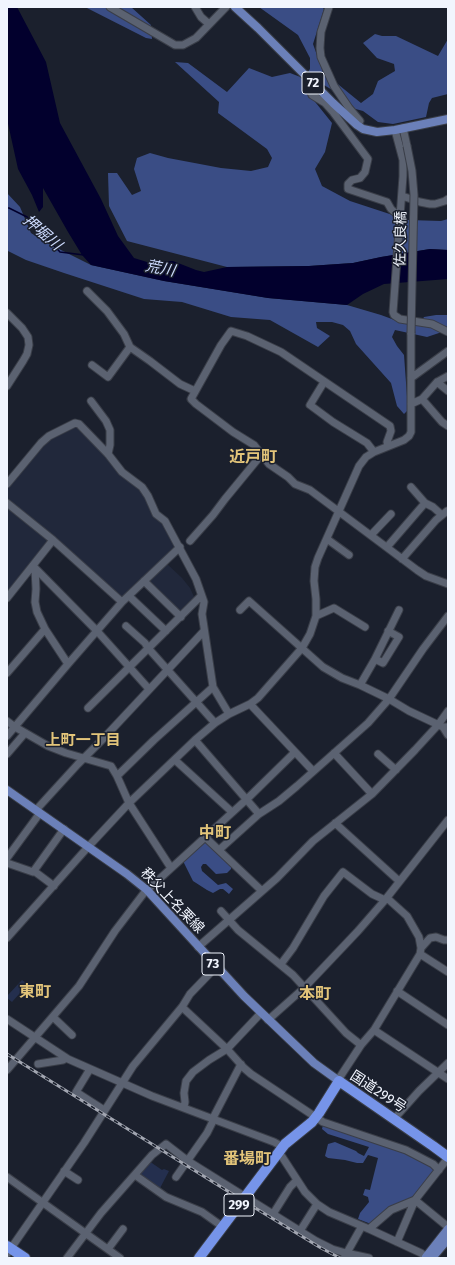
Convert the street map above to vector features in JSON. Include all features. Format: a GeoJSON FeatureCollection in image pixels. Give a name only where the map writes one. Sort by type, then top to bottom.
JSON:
{"type":"FeatureCollection","features":[{"type":"Feature","properties":{"kind":"highway","name":"国道299号"},"geometry":{"type":"LineString","coordinates":[[199,1258],[281,1150],[323,1109],[339,1081],[448,1158]]}},
{"type":"Feature","properties":{"kind":"highway"},"geometry":{"type":"LineString","coordinates":[[8,1250],[25,1258]]}},
{"type":"Feature","properties":{"kind":"main road","name":"72"},"geometry":{"type":"LineString","coordinates":[[235,7],[357,126],[369,131],[377,132],[448,119]]}},
{"type":"Feature","properties":{"kind":"main road","name":"秩父上名栗線"},"geometry":{"type":"LineString","coordinates":[[7,790],[64,829],[147,890],[216,967],[268,1020],[314,1063],[339,1081]]}},
{"type":"Feature","properties":{"kind":"main road"},"geometry":{"type":"LineString","coordinates":[[428,1258],[448,1228]]}},
{"type":"Feature","properties":{"kind":"main road"},"geometry":{"type":"LineString","coordinates":[[428,1258],[448,1239]]}},
{"type":"Feature","properties":{"kind":"street"},"geometry":{"type":"LineString","coordinates":[[110,7],[175,45],[183,45],[196,38],[226,7]]}},
{"type":"Feature","properties":{"kind":"street"},"geometry":{"type":"LineString","coordinates":[[195,7],[201,17],[209,24]]}},
{"type":"Feature","properties":{"kind":"street"},"geometry":{"type":"LineString","coordinates":[[329,7],[321,32],[321,57],[334,86],[360,121],[357,126]]}},
{"type":"Feature","properties":{"kind":"street"},"geometry":{"type":"LineString","coordinates":[[315,84],[312,87],[312,95],[325,103],[333,112],[368,159],[365,172],[360,178],[352,180],[348,184],[348,189],[387,202],[391,209],[400,217]]}},
{"type":"Feature","properties":{"kind":"street"},"geometry":{"type":"LineString","coordinates":[[399,129],[403,160],[402,196],[393,312],[394,315],[400,319],[432,324],[448,332]]}},
{"type":"Feature","properties":{"kind":"street","name":"佐久良橋"},"geometry":{"type":"LineString","coordinates":[[388,445],[404,440],[411,432],[410,378],[414,207],[413,183],[407,146],[399,129]]}},
{"type":"Feature","properties":{"kind":"street"},"geometry":{"type":"LineString","coordinates":[[402,196],[425,204],[435,204],[448,199]]}},
{"type":"Feature","properties":{"kind":"street"},"geometry":{"type":"LineString","coordinates":[[87,291],[100,303],[124,334],[130,347],[180,384],[194,391]]}},
{"type":"Feature","properties":{"kind":"street"},"geometry":{"type":"LineString","coordinates":[[7,313],[22,328],[28,337],[30,346],[27,354],[8,384]]}},
{"type":"Feature","properties":{"kind":"street"},"geometry":{"type":"LineString","coordinates":[[7,938],[129,803],[215,724],[229,714],[250,704],[258,698],[302,648],[310,634],[316,616],[314,581],[315,567],[326,539],[339,511],[359,466],[366,457],[388,445],[387,442],[391,431],[390,426],[281,352],[247,336],[232,331],[221,344],[191,399],[233,432],[254,445],[270,464],[295,484],[310,490],[339,511],[387,547],[402,559],[426,576],[448,584]]}},
{"type":"Feature","properties":{"kind":"street"},"geometry":{"type":"LineString","coordinates":[[92,366],[108,377],[130,347]]}},
{"type":"Feature","properties":{"kind":"street"},"geometry":{"type":"LineString","coordinates":[[410,378],[448,351]]}},
{"type":"Feature","properties":{"kind":"street"},"geometry":{"type":"LineString","coordinates":[[411,404],[422,400],[437,382],[448,376]]}},
{"type":"Feature","properties":{"kind":"street"},"geometry":{"type":"LineString","coordinates":[[324,382],[310,405],[333,422],[367,443],[374,452]]}},
{"type":"Feature","properties":{"kind":"street"},"geometry":{"type":"LineString","coordinates":[[437,382],[448,391]]}},
{"type":"Feature","properties":{"kind":"street"},"geometry":{"type":"LineString","coordinates":[[422,400],[442,422],[448,426]]}},
{"type":"Feature","properties":{"kind":"street"},"geometry":{"type":"LineString","coordinates":[[92,401],[106,420],[110,430],[110,445],[108,454]]}},
{"type":"Feature","properties":{"kind":"street"},"geometry":{"type":"LineString","coordinates":[[7,484],[41,442],[49,436],[75,423],[79,424],[108,454],[122,472],[142,487],[156,514],[165,522],[180,547],[196,579],[204,602],[202,614],[213,686],[229,714]]}},
{"type":"Feature","properties":{"kind":"street"},"geometry":{"type":"LineString","coordinates":[[190,541],[214,515],[225,499],[262,454]]}},
{"type":"Feature","properties":{"kind":"street"},"geometry":{"type":"LineString","coordinates":[[402,559],[436,520],[445,513],[425,503],[411,487]]}},
{"type":"Feature","properties":{"kind":"street"},"geometry":{"type":"LineString","coordinates":[[387,547],[425,503]]}},
{"type":"Feature","properties":{"kind":"street"},"geometry":{"type":"LineString","coordinates":[[7,504],[53,540],[122,602]]}},
{"type":"Feature","properties":{"kind":"street"},"geometry":{"type":"LineString","coordinates":[[371,535],[391,514]]}},
{"type":"Feature","properties":{"kind":"street"},"geometry":{"type":"LineString","coordinates":[[326,539],[349,555]]}},
{"type":"Feature","properties":{"kind":"street"},"geometry":{"type":"LineString","coordinates":[[7,598],[34,568],[53,540]]}},
{"type":"Feature","properties":{"kind":"street"},"geometry":{"type":"LineString","coordinates":[[7,736],[122,602],[180,547]]}},
{"type":"Feature","properties":{"kind":"street"},"geometry":{"type":"LineString","coordinates":[[34,568],[36,589],[35,602],[40,620],[68,664]]}},
{"type":"Feature","properties":{"kind":"street"},"geometry":{"type":"LineString","coordinates":[[34,568],[97,631],[149,689]]}},
{"type":"Feature","properties":{"kind":"street"},"geometry":{"type":"LineString","coordinates":[[144,581],[181,617]]}},
{"type":"Feature","properties":{"kind":"street"},"geometry":{"type":"LineString","coordinates":[[129,596],[166,631]]}},
{"type":"Feature","properties":{"kind":"street"},"geometry":{"type":"LineString","coordinates":[[88,708],[201,596]]}},
{"type":"Feature","properties":{"kind":"street"},"geometry":{"type":"LineString","coordinates":[[240,610],[249,602],[323,666],[342,678],[360,685],[389,699],[409,711],[443,726],[448,734]]}},
{"type":"Feature","properties":{"kind":"street"},"geometry":{"type":"LineString","coordinates":[[316,616],[334,608],[365,627]]}},
{"type":"Feature","properties":{"kind":"street"},"geometry":{"type":"LineString","coordinates":[[360,685],[375,659],[399,610]]}},
{"type":"Feature","properties":{"kind":"street"},"geometry":{"type":"LineString","coordinates":[[220,850],[259,814],[279,801],[368,723],[389,699],[423,649],[448,616]]}},
{"type":"Feature","properties":{"kind":"street"},"geometry":{"type":"LineString","coordinates":[[126,626],[145,643],[215,724]]}},
{"type":"Feature","properties":{"kind":"street"},"geometry":{"type":"LineString","coordinates":[[7,673],[45,629]]}},
{"type":"Feature","properties":{"kind":"street"},"geometry":{"type":"LineString","coordinates":[[7,858],[38,812],[78,764],[204,631]]}},
{"type":"Feature","properties":{"kind":"street"},"geometry":{"type":"LineString","coordinates":[[375,659],[383,663],[399,637],[388,631]]}},
{"type":"Feature","properties":{"kind":"street"},"geometry":{"type":"LineString","coordinates":[[116,776],[213,686]]}},
{"type":"Feature","properties":{"kind":"street"},"geometry":{"type":"LineString","coordinates":[[250,704],[313,771]]}},
{"type":"Feature","properties":{"kind":"street"},"geometry":{"type":"LineString","coordinates":[[198,947],[262,891],[313,841],[372,794],[443,726],[448,710]]}},
{"type":"Feature","properties":{"kind":"street"},"geometry":{"type":"LineString","coordinates":[[7,721],[48,746],[66,753],[111,766],[129,803],[172,868]]}},
{"type":"Feature","properties":{"kind":"street"},"geometry":{"type":"LineString","coordinates":[[7,754],[25,733]]}},
{"type":"Feature","properties":{"kind":"street"},"geometry":{"type":"LineString","coordinates":[[196,740],[259,814]]}},
{"type":"Feature","properties":{"kind":"street"},"geometry":{"type":"LineString","coordinates":[[7,1070],[79,986],[127,915],[147,890],[247,799],[295,752]]}},
{"type":"Feature","properties":{"kind":"street"},"geometry":{"type":"LineString","coordinates":[[334,753],[372,794]]}},
{"type":"Feature","properties":{"kind":"street"},"geometry":{"type":"LineString","coordinates":[[378,754],[396,770]]}},
{"type":"Feature","properties":{"kind":"street"},"geometry":{"type":"LineString","coordinates":[[175,760],[232,812]]}},
{"type":"Feature","properties":{"kind":"street"},"geometry":{"type":"LineString","coordinates":[[268,1020],[304,988],[386,899],[448,820]]}},
{"type":"Feature","properties":{"kind":"street"},"geometry":{"type":"LineString","coordinates":[[335,823],[399,882]]}},
{"type":"Feature","properties":{"kind":"street"},"geometry":{"type":"LineString","coordinates":[[34,871],[64,829]]}},
{"type":"Feature","properties":{"kind":"street"},"geometry":{"type":"LineString","coordinates":[[205,837],[262,891]]}},
{"type":"Feature","properties":{"kind":"street"},"geometry":{"type":"LineString","coordinates":[[7,863],[33,872],[34,871],[54,886]]}},
{"type":"Feature","properties":{"kind":"street"},"geometry":{"type":"LineString","coordinates":[[281,964],[293,948],[324,896],[343,872],[372,894],[386,899],[407,916],[419,937],[421,951],[448,972]]}},
{"type":"Feature","properties":{"kind":"street"},"geometry":{"type":"LineString","coordinates":[[222,911],[238,930],[281,964],[298,980],[346,1033],[360,1045]]}},
{"type":"Feature","properties":{"kind":"street"},"geometry":{"type":"LineString","coordinates":[[339,1081],[360,1045],[374,1030],[430,938],[436,937],[448,940]]}},
{"type":"Feature","properties":{"kind":"street"},"geometry":{"type":"LineString","coordinates":[[8,1250],[84,1143],[122,1082],[146,1049],[182,1007],[190,994],[216,967]]}},
{"type":"Feature","properties":{"kind":"street"},"geometry":{"type":"LineString","coordinates":[[397,992],[448,1025]]}},
{"type":"Feature","properties":{"kind":"street"},"geometry":{"type":"LineString","coordinates":[[182,1007],[227,1049],[251,1074],[326,1124],[406,1150],[433,1164],[438,1170]]}},
{"type":"Feature","properties":{"kind":"street"},"geometry":{"type":"LineString","coordinates":[[184,1107],[186,1081],[193,1072],[227,1049],[261,1013]]}},
{"type":"Feature","properties":{"kind":"street"},"geometry":{"type":"LineString","coordinates":[[53,1017],[72,1035]]}},
{"type":"Feature","properties":{"kind":"street"},"geometry":{"type":"LineString","coordinates":[[7,1019],[66,1058],[152,1096],[274,1142],[281,1150],[305,1192],[317,1204],[328,1212],[369,1229],[428,1258]]}},
{"type":"Feature","properties":{"kind":"street"},"geometry":{"type":"LineString","coordinates":[[374,1030],[448,1079]]}},
{"type":"Feature","properties":{"kind":"street"},"geometry":{"type":"LineString","coordinates":[[38,1064],[63,1060],[66,1058]]}},
{"type":"Feature","properties":{"kind":"street"},"geometry":{"type":"LineString","coordinates":[[394,1119],[419,1091],[448,1063]]}},
{"type":"Feature","properties":{"kind":"street"},"geometry":{"type":"LineString","coordinates":[[176,1177],[206,1133],[241,1064]]}},
{"type":"Feature","properties":{"kind":"street"},"geometry":{"type":"LineString","coordinates":[[90,1069],[76,1092],[104,1110]]}},
{"type":"Feature","properties":{"kind":"street"},"geometry":{"type":"LineString","coordinates":[[68,1258],[101,1213],[152,1155],[166,1144],[188,1161],[316,1241],[345,1256],[369,1258]]}},
{"type":"Feature","properties":{"kind":"street"},"geometry":{"type":"LineString","coordinates":[[397,1242],[415,1200],[448,1158]]}},
{"type":"Feature","properties":{"kind":"street"},"geometry":{"type":"LineString","coordinates":[[64,1171],[78,1180]]}},
{"type":"Feature","properties":{"kind":"street"},"geometry":{"type":"LineString","coordinates":[[135,1175],[166,1197],[202,1212],[223,1228]]}},
{"type":"Feature","properties":{"kind":"street"},"geometry":{"type":"LineString","coordinates":[[7,1177],[120,1258]]}},
{"type":"Feature","properties":{"kind":"street"},"geometry":{"type":"LineString","coordinates":[[273,1214],[290,1187],[297,1180]]}},
{"type":"Feature","properties":{"kind":"street"},"geometry":{"type":"LineString","coordinates":[[415,1200],[448,1228]]}},
{"type":"Feature","properties":{"kind":"street"},"geometry":{"type":"LineString","coordinates":[[369,1229],[391,1210],[415,1200]]}},
{"type":"Feature","properties":{"kind":"street"},"geometry":{"type":"LineString","coordinates":[[300,1231],[317,1204]]}},
{"type":"Feature","properties":{"kind":"street"},"geometry":{"type":"LineString","coordinates":[[345,1256],[362,1226]]}},
{"type":"Feature","properties":{"kind":"street"},"geometry":{"type":"LineString","coordinates":[[108,1249],[123,1229]]}},
{"type":"Feature","properties":{"kind":"shaded area"},"geometry":{"type":"Polygon","coordinates":[[[85,7],[131,7],[151,25],[152,39],[146,38],[85,7]]]}},
{"type":"Feature","properties":{"kind":"shaded area"},"geometry":{"type":"Polygon","coordinates":[[[259,7],[322,7],[324,9],[313,44],[323,72],[361,103],[373,94],[378,81],[395,71],[394,64],[377,58],[363,43],[375,34],[382,36],[396,36],[438,56],[448,39],[448,94],[432,98],[429,103],[426,117],[393,124],[378,122],[363,111],[352,108],[346,98],[317,81],[309,83],[308,93],[332,123],[325,152],[315,169],[322,186],[350,201],[408,220],[441,221],[448,219],[448,250],[430,249],[353,263],[309,266],[227,267],[127,241],[109,206],[108,173],[117,173],[132,195],[141,191],[134,169],[137,158],[150,153],[221,168],[251,171],[268,167],[272,158],[267,149],[218,113],[219,102],[175,62],[188,63],[227,92],[249,68],[272,77],[290,73],[303,78],[310,69],[310,58],[298,35],[259,7]]]}},
{"type":"Feature","properties":{"kind":"shaded area"},"geometry":{"type":"Polygon","coordinates":[[[7,193],[20,207],[31,233],[45,242],[91,265],[164,281],[268,298],[347,305],[400,322],[420,324],[424,317],[448,315],[448,330],[427,337],[395,330],[392,337],[404,355],[408,410],[404,414],[397,406],[391,383],[356,344],[350,331],[343,325],[332,322],[316,322],[317,328],[330,336],[318,347],[270,320],[231,317],[182,302],[144,299],[26,260],[7,251],[7,193]]]}},
{"type":"Feature","properties":{"kind":"shaded area"},"geometry":{"type":"Polygon","coordinates":[[[75,423],[142,487],[180,547],[122,602],[53,540],[7,597],[7,484],[41,443],[75,423]]]}},
{"type":"Feature","properties":{"kind":"shaded area"},"geometry":{"type":"Polygon","coordinates":[[[165,562],[182,578],[190,588],[195,599],[179,615],[144,583],[165,562]]]}},
{"type":"Feature","properties":{"kind":"shaded area"},"geometry":{"type":"Polygon","coordinates":[[[205,839],[231,865],[231,869],[227,873],[216,874],[206,864],[203,864],[201,867],[202,871],[218,885],[226,883],[233,889],[229,894],[223,889],[213,893],[193,881],[184,863],[184,861],[205,839]]]}},
{"type":"Feature","properties":{"kind":"shaded area"},"geometry":{"type":"Polygon","coordinates":[[[22,980],[28,984],[12,1002],[7,998],[7,996],[22,980]]]}},
{"type":"Feature","properties":{"kind":"shaded area"},"geometry":{"type":"Polygon","coordinates":[[[323,1125],[404,1151],[435,1169],[435,1172],[411,1201],[371,1224],[358,1219],[360,1213],[369,1202],[368,1197],[363,1195],[365,1189],[370,1190],[378,1158],[368,1155],[363,1163],[357,1163],[328,1158],[325,1156],[328,1144],[335,1142],[364,1156],[369,1147],[328,1134],[322,1129],[323,1125]]]}},
{"type":"Feature","properties":{"kind":"shaded area"},"geometry":{"type":"Polygon","coordinates":[[[149,1161],[162,1170],[164,1169],[169,1171],[159,1190],[138,1175],[149,1161]]]}},
{"type":"Feature","properties":{"kind":"water","name":"荒川"},"geometry":{"type":"Polygon","coordinates":[[[7,7],[17,7],[46,62],[60,123],[101,199],[118,236],[134,258],[147,262],[173,261],[204,272],[227,267],[309,266],[353,263],[430,249],[448,250],[448,279],[384,284],[363,294],[347,305],[268,298],[164,281],[91,265],[82,255],[43,188],[43,207],[39,212],[18,169],[7,119],[7,7]]]}},
{"type":"Feature","properties":{"kind":"waterway","name":"押堀川"},"geometry":{"type":"LineString","coordinates":[[7,208],[27,217],[60,252],[84,255]]}},
{"type":"Feature","properties":{"kind":"railway"},"geometry":{"type":"LineString","coordinates":[[7,1054],[242,1200],[340,1258]]}},
{"type":"Feature","properties":{"kind":"district","name":"近戸町"},"geometry":{"type":"Point","coordinates":[253,458]}},
{"type":"Feature","properties":{"kind":"district","name":"上町一丁目"},"geometry":{"type":"Point","coordinates":[83,741]}},
{"type":"Feature","properties":{"kind":"district","name":"中町"},"geometry":{"type":"Point","coordinates":[215,834]}},
{"type":"Feature","properties":{"kind":"district","name":"東町"},"geometry":{"type":"Point","coordinates":[35,993]}},
{"type":"Feature","properties":{"kind":"district","name":"本町"},"geometry":{"type":"Point","coordinates":[315,995]}},
{"type":"Feature","properties":{"kind":"district","name":"番場町"},"geometry":{"type":"Point","coordinates":[247,1160]}}]}
